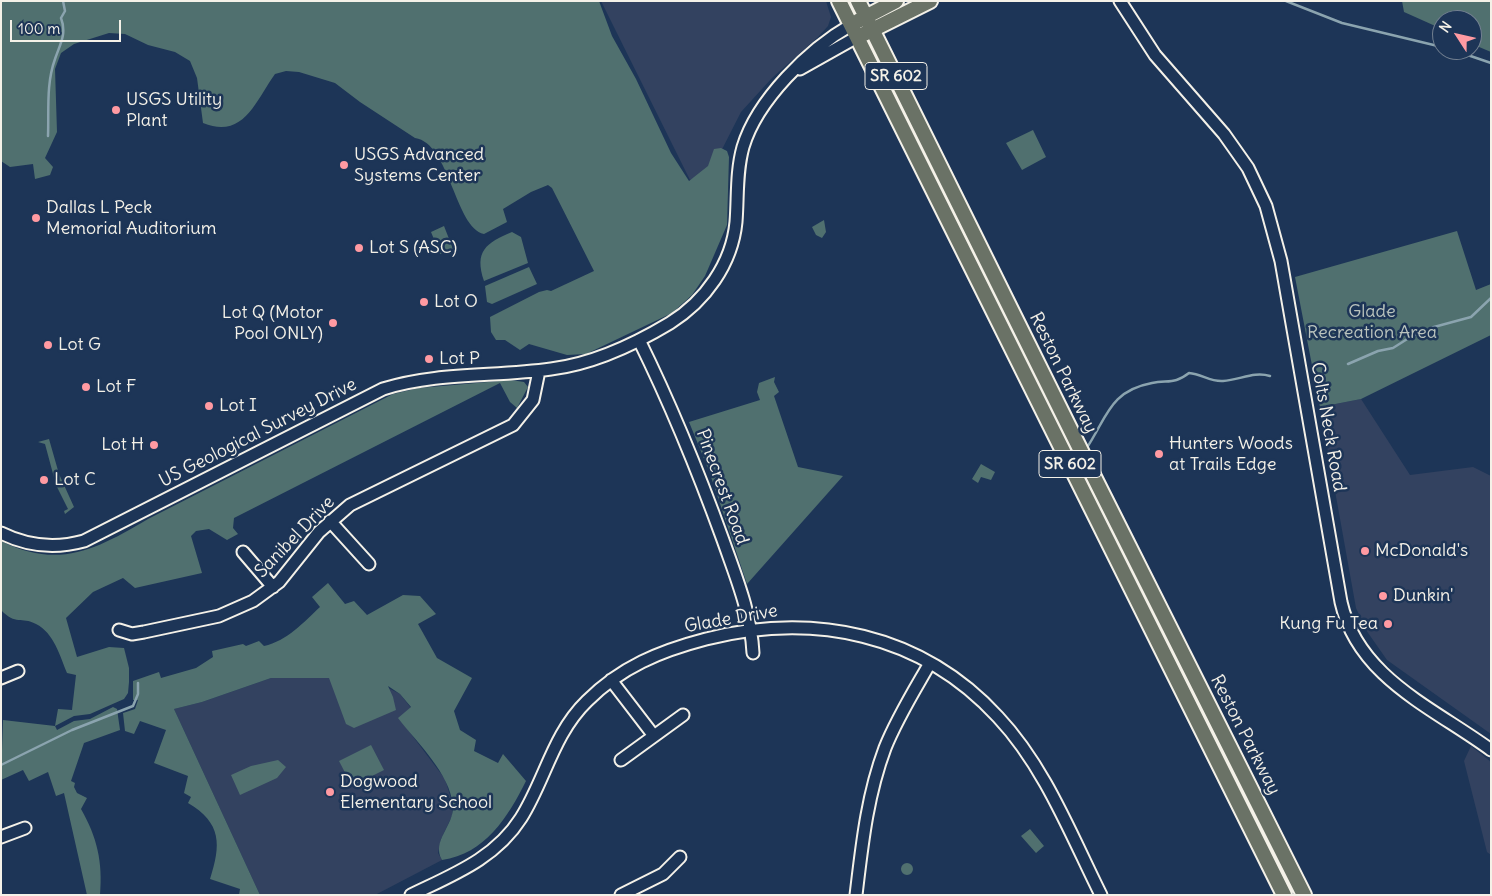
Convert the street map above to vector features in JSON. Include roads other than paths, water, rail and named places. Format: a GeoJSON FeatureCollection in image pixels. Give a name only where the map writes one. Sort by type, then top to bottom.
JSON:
{"type":"FeatureCollection","features":[{"type":"Feature","properties":{"kind":"main road","name":"Reston Parkway"},"geometry":{"type":"LineString","coordinates":[[839,1],[1284,895]]}},
{"type":"Feature","properties":{"kind":"main road","name":"Reston Parkway"},"geometry":{"type":"LineString","coordinates":[[858,1],[1304,895]]}},
{"type":"Feature","properties":{"kind":"main road"},"geometry":{"type":"LineString","coordinates":[[851,25],[896,1]]}},
{"type":"Feature","properties":{"kind":"main road"},"geometry":{"type":"LineString","coordinates":[[857,38],[930,1]]}},
{"type":"Feature","properties":{"kind":"street","name":"Colts Neck Road"},"geometry":{"type":"LineString","coordinates":[[1120,1],[1155,56],[1237,151],[1253,178],[1266,206],[1281,261],[1341,602],[1351,632],[1367,657],[1393,683],[1491,750]]}},
{"type":"Feature","properties":{"kind":"street","name":"US Geological Survey Drive"},"geometry":{"type":"LineString","coordinates":[[1,532],[20,541],[42,545],[60,546],[84,541],[383,389],[421,380],[539,370],[586,362],[639,340],[688,310],[718,275],[734,235],[738,171],[744,145],[764,105],[817,47],[851,25]]}},
{"type":"Feature","properties":{"kind":"street"},"geometry":{"type":"LineString","coordinates":[[792,74],[857,38]]}},
{"type":"Feature","properties":{"kind":"street","name":"Pinecrest Road"},"geometry":{"type":"LineString","coordinates":[[639,340],[672,406],[692,454],[752,630],[753,653]]}},
{"type":"Feature","properties":{"kind":"street","name":"Sanibel Drive"},"geometry":{"type":"LineString","coordinates":[[119,630],[136,634],[219,616],[245,606],[273,587],[330,521],[367,495],[513,425],[533,400],[539,370]]}},
{"type":"Feature","properties":{"kind":"street"},"geometry":{"type":"LineString","coordinates":[[330,521],[369,564]]}},
{"type":"Feature","properties":{"kind":"street"},"geometry":{"type":"LineString","coordinates":[[243,552],[273,587]]}},
{"type":"Feature","properties":{"kind":"street","name":"Glade Drive"},"geometry":{"type":"LineString","coordinates":[[411,895],[473,864],[504,840],[524,814],[564,730],[587,700],[611,680],[634,665],[661,652],[714,637],[752,630],[799,627],[842,632],[886,643],[930,663],[955,679],[982,701],[1022,746],[1050,793],[1101,895]]}},
{"type":"Feature","properties":{"kind":"street"},"geometry":{"type":"LineString","coordinates":[[856,895],[865,823],[877,772],[893,731],[930,663]]}},
{"type":"Feature","properties":{"kind":"street"},"geometry":{"type":"LineString","coordinates":[[1,678],[18,671]]}},
{"type":"Feature","properties":{"kind":"street"},"geometry":{"type":"LineString","coordinates":[[611,680],[654,736]]}},
{"type":"Feature","properties":{"kind":"street"},"geometry":{"type":"LineString","coordinates":[[621,760],[683,715]]}},
{"type":"Feature","properties":{"kind":"street"},"geometry":{"type":"LineString","coordinates":[[1,837],[25,828]]}},
{"type":"Feature","properties":{"kind":"street"},"geometry":{"type":"LineString","coordinates":[[624,894],[663,874],[680,857]]}},
{"type":"Feature","properties":{"kind":"waterway"},"geometry":{"type":"LineString","coordinates":[[48,136],[49,87],[52,68],[63,34],[61,18],[65,11],[63,1]]}},
{"type":"Feature","properties":{"kind":"waterway"},"geometry":{"type":"LineString","coordinates":[[1286,1],[1342,23],[1432,45]]}},
{"type":"Feature","properties":{"kind":"waterway"},"geometry":{"type":"LineString","coordinates":[[1482,60],[1491,63]]}},
{"type":"Feature","properties":{"kind":"waterway"},"geometry":{"type":"LineString","coordinates":[[1348,364],[1378,351],[1393,348],[1412,336],[1434,327],[1471,317],[1491,298]]}},
{"type":"Feature","properties":{"kind":"waterway"},"geometry":{"type":"LineString","coordinates":[[1086,449],[1111,407],[1126,392],[1138,387],[1176,380],[1189,373],[1218,381],[1247,376],[1270,376]]}},
{"type":"Feature","properties":{"kind":"waterway"},"geometry":{"type":"LineString","coordinates":[[1,765],[72,730],[133,706],[138,694],[138,683]]}},
{"type":"Feature","properties":{"kind":"place","name":"USGS Utility Plant"},"geometry":{"type":"Point","coordinates":[116,110]}},
{"type":"Feature","properties":{"kind":"place","name":"USGS Advanced Systems Center"},"geometry":{"type":"Point","coordinates":[344,165]}},
{"type":"Feature","properties":{"kind":"place","name":"Dallas L Peck Memorial Auditorium"},"geometry":{"type":"Point","coordinates":[36,218]}},
{"type":"Feature","properties":{"kind":"place","name":"Lot S (ASC)"},"geometry":{"type":"Point","coordinates":[359,248]}},
{"type":"Feature","properties":{"kind":"place","name":"Lot O"},"geometry":{"type":"Point","coordinates":[424,302]}},
{"type":"Feature","properties":{"kind":"place","name":"Lot Q (Motor Pool ONLY)"},"geometry":{"type":"Point","coordinates":[333,323]}},
{"type":"Feature","properties":{"kind":"place","name":"Lot G"},"geometry":{"type":"Point","coordinates":[48,345]}},
{"type":"Feature","properties":{"kind":"place","name":"Lot P"},"geometry":{"type":"Point","coordinates":[429,359]}},
{"type":"Feature","properties":{"kind":"place","name":"Lot F"},"geometry":{"type":"Point","coordinates":[86,387]}},
{"type":"Feature","properties":{"kind":"place","name":"Lot I"},"geometry":{"type":"Point","coordinates":[209,406]}},
{"type":"Feature","properties":{"kind":"place","name":"Lot H"},"geometry":{"type":"Point","coordinates":[154,445]}},
{"type":"Feature","properties":{"kind":"place","name":"Hunters Woods at Trails Edge"},"geometry":{"type":"Point","coordinates":[1159,454]}},
{"type":"Feature","properties":{"kind":"place","name":"Lot C"},"geometry":{"type":"Point","coordinates":[44,480]}},
{"type":"Feature","properties":{"kind":"place","name":"McDonald's"},"geometry":{"type":"Point","coordinates":[1365,551]}},
{"type":"Feature","properties":{"kind":"place","name":"Dunkin'"},"geometry":{"type":"Point","coordinates":[1383,596]}},
{"type":"Feature","properties":{"kind":"place","name":"Kung Fu Tea"},"geometry":{"type":"Point","coordinates":[1388,624]}},
{"type":"Feature","properties":{"kind":"place","name":"Dogwood Elementary School"},"geometry":{"type":"Point","coordinates":[330,792]}},
{"type":"Feature","properties":{"kind":"park label","name":"Glade Recreation Area"},"geometry":{"type":"Point","coordinates":[1372,322]}}]}
